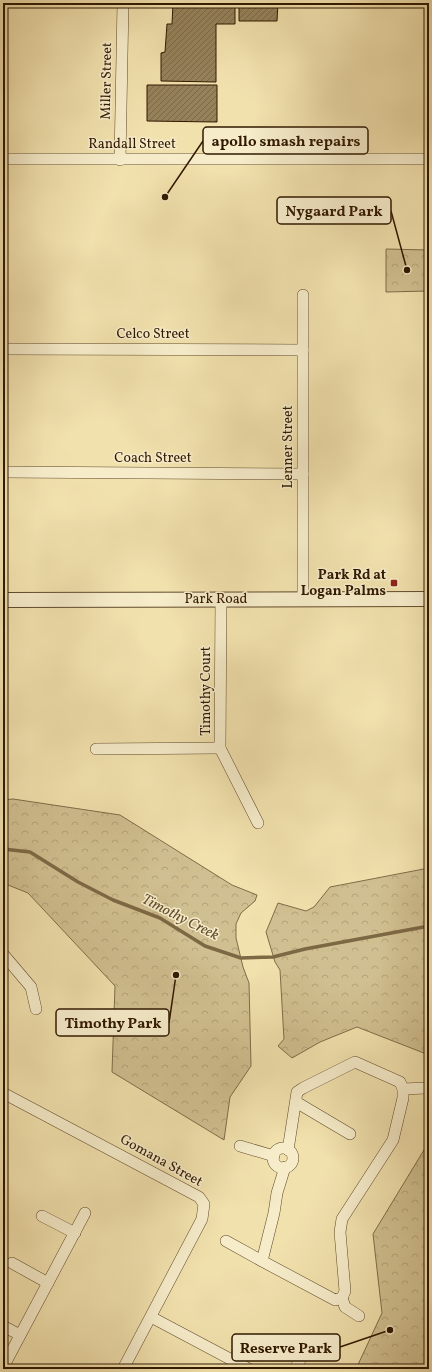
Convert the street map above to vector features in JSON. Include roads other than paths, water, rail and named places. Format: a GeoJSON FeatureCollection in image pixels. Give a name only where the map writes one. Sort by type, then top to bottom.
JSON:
{"type":"FeatureCollection","features":[{"type":"Feature","properties":{"kind":"street","name":"Miller Street"},"geometry":{"type":"LineString","coordinates":[[120,160],[123,3]]}},
{"type":"Feature","properties":{"kind":"street","name":"Randall Street"},"geometry":{"type":"LineString","coordinates":[[3,159],[429,159]]}},
{"type":"Feature","properties":{"kind":"street","name":"Lenner Street"},"geometry":{"type":"LineString","coordinates":[[303,598],[304,295]]}},
{"type":"Feature","properties":{"kind":"street","name":"Celco Street"},"geometry":{"type":"LineString","coordinates":[[3,349],[303,350]]}},
{"type":"Feature","properties":{"kind":"street","name":"Coach Street"},"geometry":{"type":"LineString","coordinates":[[3,472],[303,474]]}},
{"type":"Feature","properties":{"kind":"street","name":"Park Road"},"geometry":{"type":"LineString","coordinates":[[3,600],[303,598],[429,599]]}},
{"type":"Feature","properties":{"kind":"street","name":"Timothy Court"},"geometry":{"type":"LineString","coordinates":[[221,599],[220,748],[258,823]]}},
{"type":"Feature","properties":{"kind":"street"},"geometry":{"type":"LineString","coordinates":[[96,749],[220,748]]}},
{"type":"Feature","properties":{"kind":"street"},"geometry":{"type":"LineString","coordinates":[[3,954],[32,987],[36,1009]]}},
{"type":"Feature","properties":{"kind":"street"},"geometry":{"type":"LineString","coordinates":[[288,1150],[297,1092],[303,1088],[355,1062],[400,1082],[403,1089],[403,1098],[393,1140],[342,1219],[340,1232],[345,1291],[342,1298],[345,1307],[359,1316]]}},
{"type":"Feature","properties":{"kind":"street"},"geometry":{"type":"LineString","coordinates":[[403,1089],[426,1088]]}},
{"type":"Feature","properties":{"kind":"street","name":"Gomana Street"},"geometry":{"type":"LineString","coordinates":[[3,1092],[199,1197],[204,1204],[202,1219],[123,1369]]}},
{"type":"Feature","properties":{"kind":"street"},"geometry":{"type":"LineString","coordinates":[[296,1102],[350,1134]]}},
{"type":"Feature","properties":{"kind":"street"},"geometry":{"type":"LineString","coordinates":[[240,1146],[274,1156]]}},
{"type":"Feature","properties":{"kind":"street"},"geometry":{"type":"LineString","coordinates":[[262,1261],[274,1213],[277,1193],[285,1167],[292,1162],[292,1155],[288,1150],[277,1150],[274,1156],[276,1164],[285,1167]]}},
{"type":"Feature","properties":{"kind":"street"},"geometry":{"type":"LineString","coordinates":[[3,1363],[7,1360],[85,1213]]}},
{"type":"Feature","properties":{"kind":"street"},"geometry":{"type":"LineString","coordinates":[[42,1216],[74,1233]]}},
{"type":"Feature","properties":{"kind":"street"},"geometry":{"type":"LineString","coordinates":[[226,1241],[335,1300],[342,1298]]}},
{"type":"Feature","properties":{"kind":"street"},"geometry":{"type":"LineString","coordinates":[[12,1263],[48,1283]]}},
{"type":"Feature","properties":{"kind":"street"},"geometry":{"type":"LineString","coordinates":[[151,1317],[249,1369]]}},
{"type":"Feature","properties":{"kind":"street"},"geometry":{"type":"LineString","coordinates":[[3,1326],[20,1335]]}},
{"type":"Feature","properties":{"kind":"street"},"geometry":{"type":"LineString","coordinates":[[295,1369],[301,1358]]}},
{"type":"Feature","properties":{"kind":"waterway","name":"Timothy Creek"},"geometry":{"type":"LineString","coordinates":[[3,849],[30,852],[78,882],[113,900],[160,918],[205,946],[241,958],[273,957],[305,949],[429,926]]}},
{"type":"Feature","properties":{"kind":"place","name":"apollo smash repairs"},"geometry":{"type":"Point","coordinates":[165,197]}},
{"type":"Feature","properties":{"kind":"place","name":"Nygaard Park"},"geometry":{"type":"Point","coordinates":[407,270]}},
{"type":"Feature","properties":{"kind":"place","name":"Park Rd at Logan Palms"},"geometry":{"type":"Point","coordinates":[394,583]}},
{"type":"Feature","properties":{"kind":"place","name":"Timothy Park"},"geometry":{"type":"Point","coordinates":[176,975]}},
{"type":"Feature","properties":{"kind":"place","name":"Reserve Park"},"geometry":{"type":"Point","coordinates":[390,1330]}}]}
